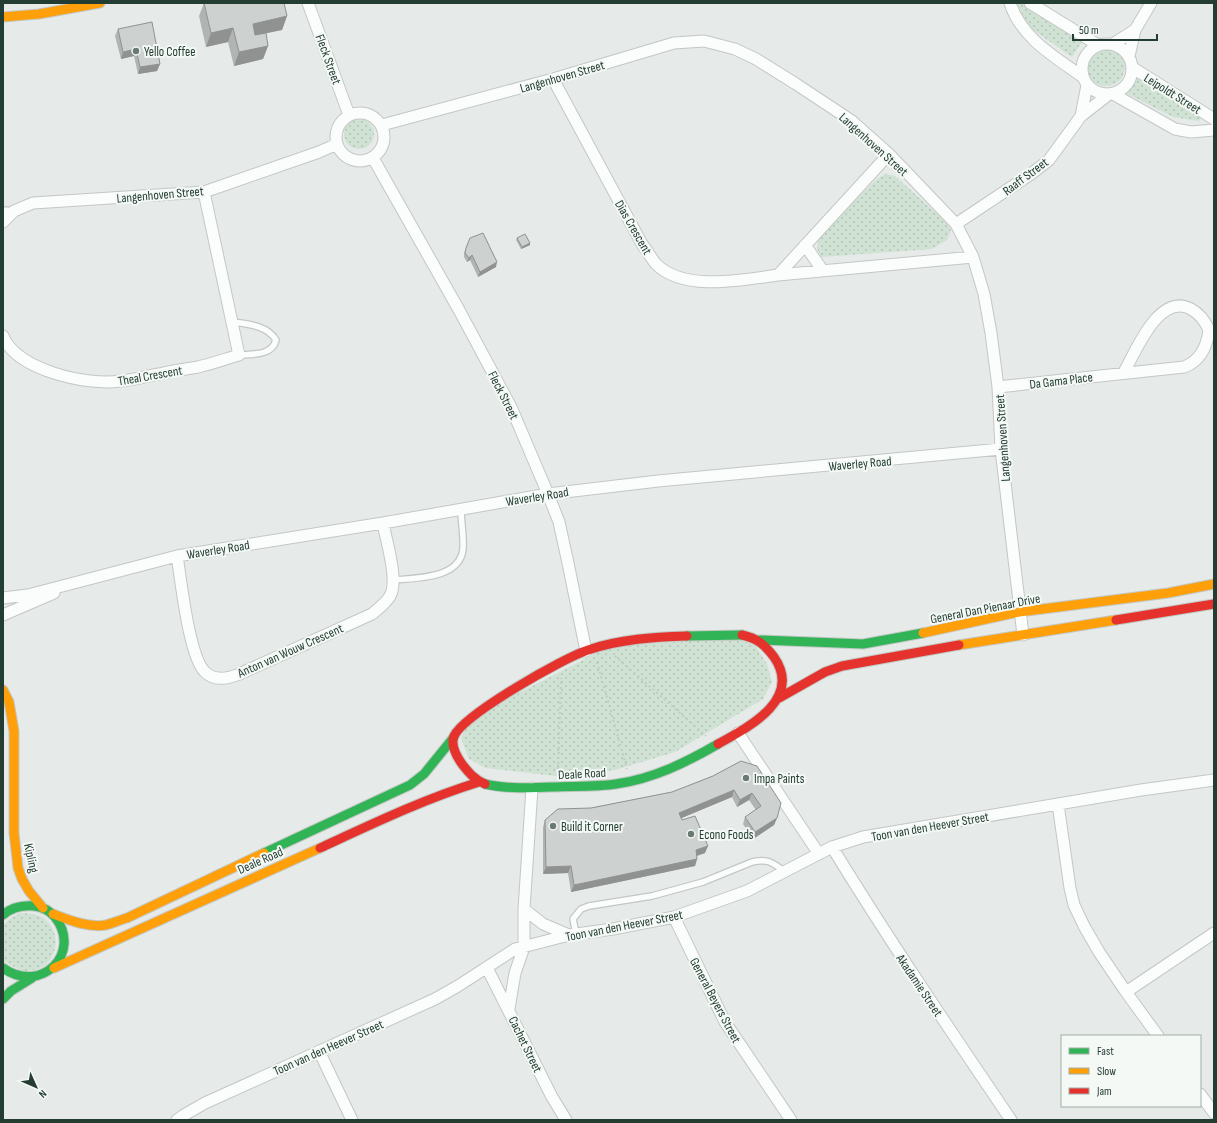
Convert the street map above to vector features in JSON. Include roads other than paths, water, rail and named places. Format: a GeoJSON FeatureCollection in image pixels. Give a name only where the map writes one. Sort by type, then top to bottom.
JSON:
{"type":"FeatureCollection","features":[{"type":"Feature","properties":{"kind":"street"},"geometry":{"type":"LineString","coordinates":[[3,17],[39,14],[100,3]]}},
{"type":"Feature","properties":{"kind":"street","name":"Fleck Street"},"geometry":{"type":"LineString","coordinates":[[308,3],[349,115]]}},
{"type":"Feature","properties":{"kind":"street"},"geometry":{"type":"LineString","coordinates":[[1010,3],[1017,20],[1033,40],[1085,81],[1093,90],[1100,94],[1110,95],[1121,91],[1128,85],[1132,77],[1133,68],[1129,56],[1122,48],[1113,44],[1098,45],[1090,50],[1084,58],[1082,68],[1085,81]]}},
{"type":"Feature","properties":{"kind":"street"},"geometry":{"type":"LineString","coordinates":[[1030,3],[1098,45]]}},
{"type":"Feature","properties":{"kind":"street"},"geometry":{"type":"LineString","coordinates":[[1129,56],[1135,30],[1151,3]]}},
{"type":"Feature","properties":{"kind":"street"},"geometry":{"type":"LineString","coordinates":[[1113,44],[1135,30]]}},
{"type":"Feature","properties":{"kind":"street","name":"Langenhoven Street"},"geometry":{"type":"LineString","coordinates":[[382,125],[553,79],[674,43],[704,41],[718,43],[756,59],[852,121],[890,154],[956,224],[973,258],[984,294],[991,334],[998,387],[1001,449],[1019,612],[1023,635]]}},
{"type":"Feature","properties":{"kind":"street","name":"Leipoldt Street"},"geometry":{"type":"LineString","coordinates":[[1133,68],[1214,118]]}},
{"type":"Feature","properties":{"kind":"street","name":"Dias Crescent"},"geometry":{"type":"LineString","coordinates":[[553,79],[642,244],[656,264],[676,277],[692,281],[749,279],[778,275],[973,258]]}},
{"type":"Feature","properties":{"kind":"street","name":"Raaff Street"},"geometry":{"type":"LineString","coordinates":[[1081,116],[1085,81]]}},
{"type":"Feature","properties":{"kind":"street","name":"Raaff Street"},"geometry":{"type":"LineString","coordinates":[[956,224],[1031,174],[1049,160],[1081,116],[1110,95]]}},
{"type":"Feature","properties":{"kind":"street","name":"Leipoldt Street"},"geometry":{"type":"LineString","coordinates":[[1110,95],[1175,129],[1191,132],[1214,130]]}},
{"type":"Feature","properties":{"kind":"street"},"geometry":{"type":"LineString","coordinates":[[366,113],[373,116],[382,125],[384,142],[381,150],[373,158],[361,161],[349,158],[339,149],[336,135],[338,127],[349,115],[366,113]]}},
{"type":"Feature","properties":{"kind":"street","name":"Langenhoven Street"},"geometry":{"type":"LineString","coordinates":[[6,216],[33,203],[204,192],[320,152],[337,144]]}},
{"type":"Feature","properties":{"kind":"street"},"geometry":{"type":"LineString","coordinates":[[778,275],[890,154]]}},
{"type":"Feature","properties":{"kind":"street","name":"Fleck Street"},"geometry":{"type":"LineString","coordinates":[[373,158],[459,310],[511,407],[559,522],[589,650]]}},
{"type":"Feature","properties":{"kind":"street"},"geometry":{"type":"LineString","coordinates":[[204,192],[239,355]]}},
{"type":"Feature","properties":{"kind":"street"},"geometry":{"type":"LineString","coordinates":[[805,245],[823,271]]}},
{"type":"Feature","properties":{"kind":"street","name":"Da Gama Place"},"geometry":{"type":"LineString","coordinates":[[998,387],[1124,372],[1184,367],[1192,364],[1204,349],[1209,336],[1209,330],[1205,321],[1197,312],[1187,307],[1178,305],[1158,315],[1124,372]]}},
{"type":"Feature","properties":{"kind":"street","name":"Theal Crescent"},"geometry":{"type":"LineString","coordinates":[[3,336],[12,350],[35,367],[64,376],[90,381],[118,382],[198,366],[239,355]]}},
{"type":"Feature","properties":{"kind":"street","name":"Waverley Road"},"geometry":{"type":"LineString","coordinates":[[3,598],[28,595],[177,556],[383,523],[548,494],[665,481],[1001,449]]}},
{"type":"Feature","properties":{"kind":"street","name":"Anton van Wouw Crescent"},"geometry":{"type":"LineString","coordinates":[[177,556],[187,621],[196,657],[205,672],[216,678],[226,679],[372,614],[380,608],[390,596],[393,586],[383,523]]}},
{"type":"Feature","properties":{"kind":"street","name":"Waverley Road"},"geometry":{"type":"LineString","coordinates":[[3,615],[80,581]]}},
{"type":"Feature","properties":{"kind":"street","name":"General Dan Pienaar Drive"},"geometry":{"type":"LineString","coordinates":[[589,650],[629,641],[670,636],[742,635],[760,640],[863,644],[925,633],[1019,612],[1168,593],[1212,595]]}},
{"type":"Feature","properties":{"kind":"street","name":"General Dan Pienaar Drive"},"geometry":{"type":"LineString","coordinates":[[634,780],[656,774],[689,760],[738,733],[773,707],[779,698],[825,672],[842,666],[1023,635],[1212,595]]}},
{"type":"Feature","properties":{"kind":"street"},"geometry":{"type":"LineString","coordinates":[[760,640],[777,662],[782,682],[779,698]]}},
{"type":"Feature","properties":{"kind":"street","name":"Deale Road"},"geometry":{"type":"LineString","coordinates":[[53,914],[70,921],[104,925],[127,918],[410,785],[424,774],[462,726],[483,708],[561,663],[589,650]]}},
{"type":"Feature","properties":{"kind":"street","name":"Kipling"},"geometry":{"type":"LineString","coordinates":[[3,690],[9,702],[14,731],[14,833],[18,868],[29,891],[44,908]]}},
{"type":"Feature","properties":{"kind":"street"},"geometry":{"type":"LineString","coordinates":[[738,733],[819,854]]}},
{"type":"Feature","properties":{"kind":"street"},"geometry":{"type":"LineString","coordinates":[[454,737],[454,750],[472,776],[479,782]]}},
{"type":"Feature","properties":{"kind":"street","name":"Deale Road"},"geometry":{"type":"LineString","coordinates":[[32,978],[401,811],[456,789],[479,782],[493,785],[532,788],[620,784],[634,780]]}},
{"type":"Feature","properties":{"kind":"street","name":"Toon van den Heever Street"},"geometry":{"type":"LineString","coordinates":[[177,1120],[205,1103],[435,998],[458,986],[516,949],[572,935],[613,929],[674,917],[747,891],[819,854],[863,837],[1141,790],[1214,780]]}},
{"type":"Feature","properties":{"kind":"street"},"geometry":{"type":"LineString","coordinates":[[509,1009],[515,974],[524,947],[524,909],[532,788]]}},
{"type":"Feature","properties":{"kind":"street"},"geometry":{"type":"LineString","coordinates":[[1058,804],[1070,888],[1074,905],[1084,926],[1126,992],[1157,1035]]}},
{"type":"Feature","properties":{"kind":"street","name":"Akadamie Street"},"geometry":{"type":"LineString","coordinates":[[832,848],[924,991],[1011,1120]]}},
{"type":"Feature","properties":{"kind":"street"},"geometry":{"type":"LineString","coordinates":[[3,914],[19,905],[32,904],[44,908],[53,914],[60,924],[64,935],[64,947],[54,968]]}},
{"type":"Feature","properties":{"kind":"street"},"geometry":{"type":"LineString","coordinates":[[524,909],[544,924],[572,935]]}},
{"type":"Feature","properties":{"kind":"street","name":"General Beyers Street"},"geometry":{"type":"LineString","coordinates":[[674,917],[725,1022],[791,1120]]}},
{"type":"Feature","properties":{"kind":"street"},"geometry":{"type":"LineString","coordinates":[[1126,992],[1214,933]]}},
{"type":"Feature","properties":{"kind":"street"},"geometry":{"type":"LineString","coordinates":[[3,968],[8,973],[20,977],[32,978]]}},
{"type":"Feature","properties":{"kind":"street","name":"Cachet Street"},"geometry":{"type":"LineString","coordinates":[[487,968],[552,1097],[566,1120]]}},
{"type":"Feature","properties":{"kind":"street"},"geometry":{"type":"LineString","coordinates":[[3,999],[11,991],[32,978]]}},
{"type":"Feature","properties":{"kind":"street"},"geometry":{"type":"LineString","coordinates":[[319,1051],[352,1120]]}},
{"type":"Feature","properties":{"kind":"street"},"geometry":{"type":"LineString","coordinates":[[1201,1095],[1214,1113]]}},
{"type":"Feature","properties":{"kind":"lane","name":"Theal Crescent"},"geometry":{"type":"LineString","coordinates":[[232,322],[252,325],[263,329],[274,336],[276,340],[275,345],[271,349],[264,352],[239,355]]}},
{"type":"Feature","properties":{"kind":"lane"},"geometry":{"type":"LineString","coordinates":[[393,580],[432,576],[447,572],[455,567],[460,560],[463,549],[461,509]]}},
{"type":"Feature","properties":{"kind":"lane"},"geometry":{"type":"LineString","coordinates":[[572,935],[573,919],[581,909],[589,906],[652,896],[703,882],[761,859],[767,860],[785,872]]}},
{"type":"Feature","properties":{"kind":"place","name":"Yello Coffee"},"geometry":{"type":"Point","coordinates":[136,51]}},
{"type":"Feature","properties":{"kind":"place","name":"Impa Paints"},"geometry":{"type":"Point","coordinates":[746,778]}},
{"type":"Feature","properties":{"kind":"place","name":"Build it Corner"},"geometry":{"type":"Point","coordinates":[553,826]}},
{"type":"Feature","properties":{"kind":"place","name":"Econo Foods"},"geometry":{"type":"Point","coordinates":[691,834]}}]}
